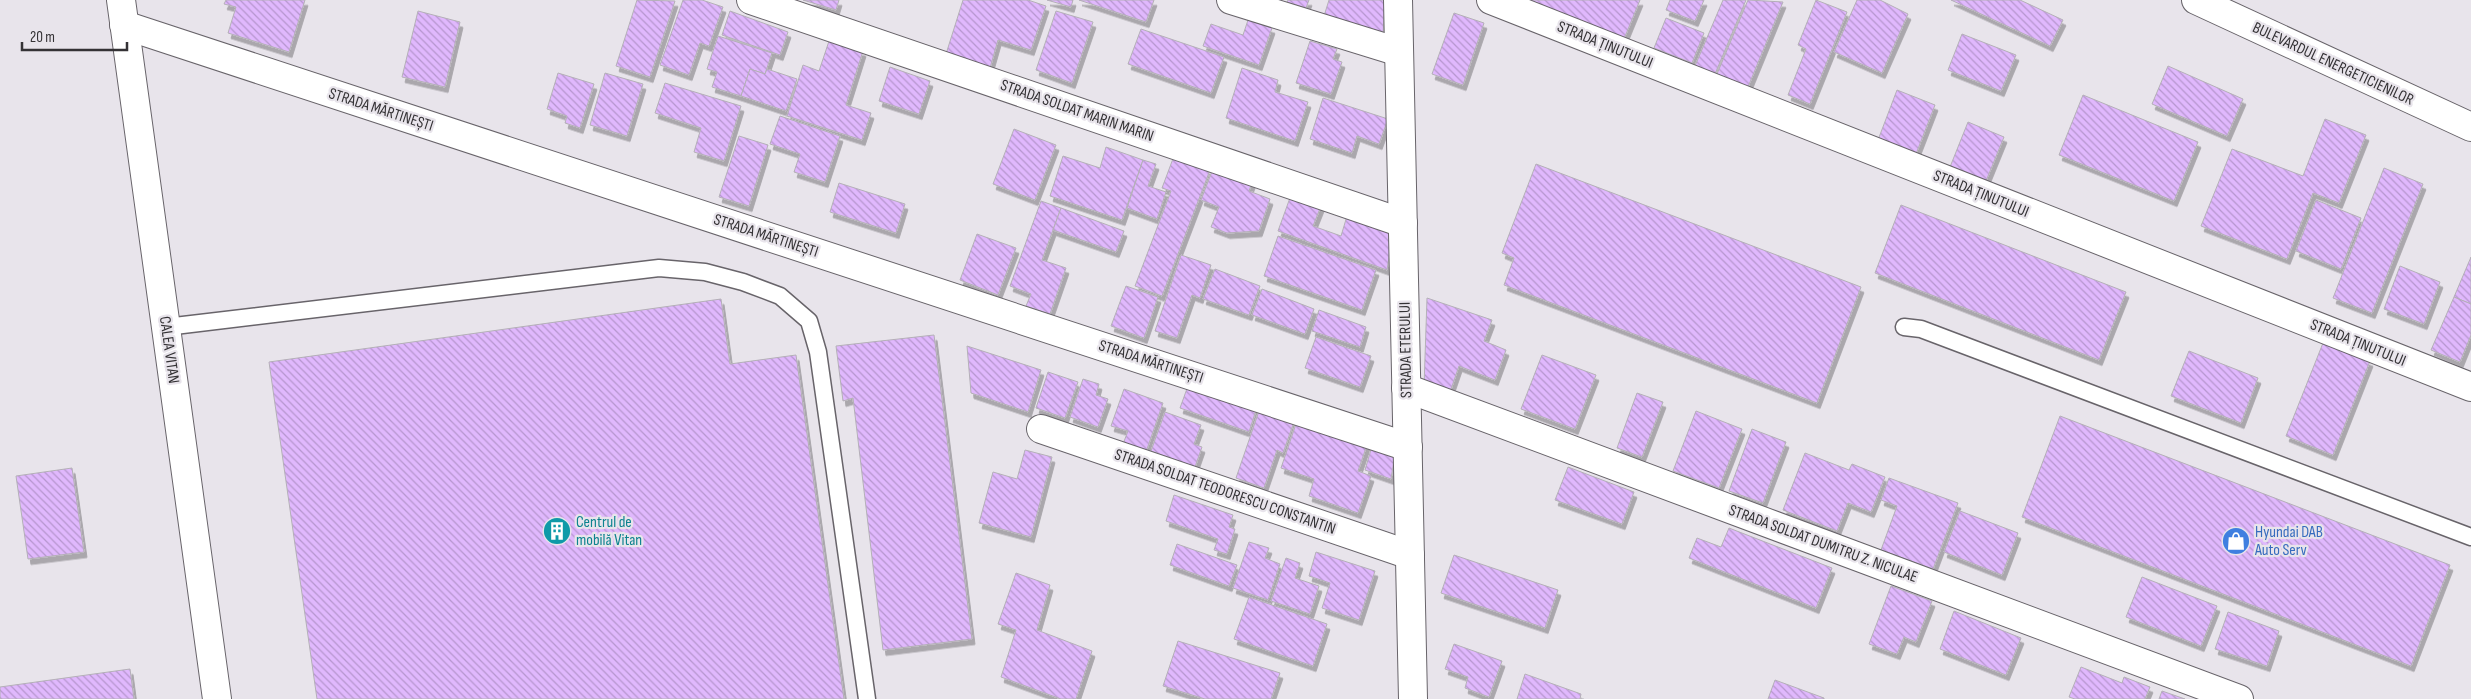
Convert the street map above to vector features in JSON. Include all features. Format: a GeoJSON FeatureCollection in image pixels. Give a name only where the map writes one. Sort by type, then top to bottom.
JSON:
{"type":"FeatureCollection","features":[{"type":"Feature","properties":{"kind":"street","name":"STRADA SOLDAT MARIN MARIN"},"geometry":{"type":"LineString","coordinates":[[751,0],[1403,223]]}},
{"type":"Feature","properties":{"kind":"street"},"geometry":{"type":"LineString","coordinates":[[1231,0],[1399,52]]}},
{"type":"Feature","properties":{"kind":"street","name":"STRADA ETERULUI"},"geometry":{"type":"LineString","coordinates":[[1398,0],[1413,699]]}},
{"type":"Feature","properties":{"kind":"street","name":"STRADA ȚINUTULUI"},"geometry":{"type":"LineString","coordinates":[[1492,0],[2471,388]]}},
{"type":"Feature","properties":{"kind":"street","name":"BULEVARDUL ENERGETICIENILOR"},"geometry":{"type":"LineString","coordinates":[[2196,0],[2471,127]]}},
{"type":"Feature","properties":{"kind":"street","name":"CALEA VITAN"},"geometry":{"type":"LineString","coordinates":[[123,13],[217,699]]}},
{"type":"Feature","properties":{"kind":"street","name":"STRADA MĂRTINEȘTI"},"geometry":{"type":"LineString","coordinates":[[123,13],[1408,447]]}},
{"type":"Feature","properties":{"kind":"street","name":"STRADA SOLDAT DUMITRU Z. NICULAE"},"geometry":{"type":"LineString","coordinates":[[1406,388],[2239,699]]}},
{"type":"Feature","properties":{"kind":"street","name":"STRADA SOLDAT TEODORESCU CONSTANTIN"},"geometry":{"type":"LineString","coordinates":[[1041,429],[1410,555]]}},
{"type":"Feature","properties":{"kind":"lane"},"geometry":{"type":"LineString","coordinates":[[166,327],[659,268],[705,272],[743,282],[780,296],[809,321],[818,352],[867,699]]}},
{"type":"Feature","properties":{"kind":"lane"},"geometry":{"type":"LineString","coordinates":[[1904,326],[1921,330],[2471,537]]}},
{"type":"Feature","properties":{"kind":"building"},"geometry":{"type":"Polygon","coordinates":[[[226,0],[305,0],[289,52],[228,33],[236,7],[224,4],[226,0]]]}},
{"type":"Feature","properties":{"kind":"building"},"geometry":{"type":"Polygon","coordinates":[[[637,0],[675,1],[650,77],[616,66],[637,0]]]}},
{"type":"Feature","properties":{"kind":"building"},"geometry":{"type":"Polygon","coordinates":[[[683,0],[702,0],[723,7],[709,46],[700,43],[689,75],[660,65],[683,0]]]}},
{"type":"Feature","properties":{"kind":"building"},"geometry":{"type":"Polygon","coordinates":[[[803,0],[839,0],[836,10],[803,0]]]}},
{"type":"Feature","properties":{"kind":"building"},"geometry":{"type":"Polygon","coordinates":[[[963,0],[1028,0],[1046,6],[1031,50],[998,40],[990,68],[946,54],[963,0]]]}},
{"type":"Feature","properties":{"kind":"building"},"geometry":{"type":"Polygon","coordinates":[[[1047,0],[1073,0],[1071,7],[1047,0]]]}},
{"type":"Feature","properties":{"kind":"building"},"geometry":{"type":"Polygon","coordinates":[[[1079,0],[1154,0],[1146,22],[1079,0]]]}},
{"type":"Feature","properties":{"kind":"building"},"geometry":{"type":"Polygon","coordinates":[[[1288,0],[1309,0],[1306,8],[1287,2],[1288,0]]]}},
{"type":"Feature","properties":{"kind":"building"},"geometry":{"type":"Polygon","coordinates":[[[1329,0],[1385,0],[1383,34],[1324,16],[1329,0]]]}},
{"type":"Feature","properties":{"kind":"building"},"geometry":{"type":"Polygon","coordinates":[[[1525,0],[1640,0],[1624,39],[1525,0]]]}},
{"type":"Feature","properties":{"kind":"building"},"geometry":{"type":"Polygon","coordinates":[[[1670,0],[1704,0],[1695,21],[1666,10],[1670,0]]]}},
{"type":"Feature","properties":{"kind":"building"},"geometry":{"type":"Polygon","coordinates":[[[1723,0],[1746,0],[1715,74],[1695,66],[1723,0]]]}},
{"type":"Feature","properties":{"kind":"building"},"geometry":{"type":"Polygon","coordinates":[[[1748,0],[1783,2],[1748,87],[1717,74],[1748,0]]]}},
{"type":"Feature","properties":{"kind":"building"},"geometry":{"type":"Polygon","coordinates":[[[1816,0],[1847,12],[1810,104],[1788,95],[1806,49],[1798,45],[1816,0]]]}},
{"type":"Feature","properties":{"kind":"building"},"geometry":{"type":"Polygon","coordinates":[[[1857,0],[1880,0],[1908,14],[1882,73],[1834,52],[1857,0]]]}},
{"type":"Feature","properties":{"kind":"building"},"geometry":{"type":"Polygon","coordinates":[[[1951,0],[2020,0],[2063,20],[2050,46],[1951,0]]]}},
{"type":"Feature","properties":{"kind":"building"},"geometry":{"type":"Polygon","coordinates":[[[418,11],[460,22],[445,87],[402,77],[418,11]]]}},
{"type":"Feature","properties":{"kind":"building"},"geometry":{"type":"Polygon","coordinates":[[[730,11],[788,32],[780,55],[722,35],[730,11]]]}},
{"type":"Feature","properties":{"kind":"building"},"geometry":{"type":"Polygon","coordinates":[[[1056,11],[1093,22],[1072,83],[1036,70],[1056,11]]]}},
{"type":"Feature","properties":{"kind":"building"},"geometry":{"type":"Polygon","coordinates":[[[1454,13],[1484,23],[1463,85],[1432,74],[1454,13]]]}},
{"type":"Feature","properties":{"kind":"building"},"geometry":{"type":"Polygon","coordinates":[[[1666,18],[1704,33],[1692,63],[1654,48],[1666,18]]]}},
{"type":"Feature","properties":{"kind":"building"},"geometry":{"type":"Polygon","coordinates":[[[1248,20],[1272,28],[1259,65],[1203,46],[1211,24],[1243,35],[1248,20]]]}},
{"type":"Feature","properties":{"kind":"building"},"geometry":{"type":"Polygon","coordinates":[[[1141,29],[1224,57],[1211,93],[1128,64],[1141,29]]]}},
{"type":"Feature","properties":{"kind":"building"},"geometry":{"type":"Polygon","coordinates":[[[1962,34],[2016,55],[2001,91],[1948,70],[1962,34]]]}},
{"type":"Feature","properties":{"kind":"building"},"geometry":{"type":"Polygon","coordinates":[[[718,36],[772,53],[765,74],[750,69],[741,96],[712,87],[717,72],[707,69],[718,36]]]}},
{"type":"Feature","properties":{"kind":"building"},"geometry":{"type":"Polygon","coordinates":[[[829,41],[863,51],[846,105],[871,113],[862,140],[787,116],[803,65],[819,71],[829,41]]]}},
{"type":"Feature","properties":{"kind":"building"},"geometry":{"type":"Polygon","coordinates":[[[1310,41],[1337,49],[1333,59],[1342,62],[1331,94],[1296,83],[1310,41]]]}},
{"type":"Feature","properties":{"kind":"building"},"geometry":{"type":"Polygon","coordinates":[[[2168,66],[2243,99],[2227,136],[2152,104],[2168,66]]]}},
{"type":"Feature","properties":{"kind":"building"},"geometry":{"type":"Polygon","coordinates":[[[890,67],[930,81],[919,114],[879,101],[890,67]]]}},
{"type":"Feature","properties":{"kind":"building"},"geometry":{"type":"Polygon","coordinates":[[[1242,68],[1278,80],[1275,92],[1308,102],[1295,141],[1226,118],[1242,68]]]}},
{"type":"Feature","properties":{"kind":"building"},"geometry":{"type":"Polygon","coordinates":[[[750,69],[765,74],[767,69],[797,79],[786,111],[741,96],[750,69]]]}},
{"type":"Feature","properties":{"kind":"building"},"geometry":{"type":"Polygon","coordinates":[[[558,73],[594,84],[580,128],[565,123],[567,116],[547,109],[558,73]]]}},
{"type":"Feature","properties":{"kind":"building"},"geometry":{"type":"Polygon","coordinates":[[[605,73],[643,84],[627,136],[590,125],[605,73]]]}},
{"type":"Feature","properties":{"kind":"building"},"geometry":{"type":"Polygon","coordinates":[[[665,83],[741,106],[724,161],[694,152],[701,128],[655,113],[665,83]]]}},
{"type":"Feature","properties":{"kind":"building"},"geometry":{"type":"Polygon","coordinates":[[[1897,90],[1935,105],[1916,154],[1878,140],[1897,90]]]}},
{"type":"Feature","properties":{"kind":"building"},"geometry":{"type":"Polygon","coordinates":[[[2083,95],[2198,142],[2174,201],[2059,155],[2083,95]]]}},
{"type":"Feature","properties":{"kind":"building"},"geometry":{"type":"Polygon","coordinates":[[[1323,98],[1388,119],[1379,144],[1357,136],[1352,153],[1310,139],[1323,98]]]}},
{"type":"Feature","properties":{"kind":"building"},"geometry":{"type":"Polygon","coordinates":[[[780,116],[840,136],[825,182],[794,172],[800,154],[770,144],[780,116]]]}},
{"type":"Feature","properties":{"kind":"building"},"geometry":{"type":"Polygon","coordinates":[[[2325,119],[2366,135],[2339,203],[2313,193],[2287,259],[2201,226],[2232,149],[2303,176],[2325,119]]]}},
{"type":"Feature","properties":{"kind":"building"},"geometry":{"type":"Polygon","coordinates":[[[1968,122],[2004,137],[1986,181],[1950,167],[1968,122]]]}},
{"type":"Feature","properties":{"kind":"building"},"geometry":{"type":"Polygon","coordinates":[[[1014,129],[1056,145],[1035,200],[993,184],[1014,129]]]}},
{"type":"Feature","properties":{"kind":"building"},"geometry":{"type":"Polygon","coordinates":[[[739,136],[768,145],[749,206],[719,197],[739,136]]]}},
{"type":"Feature","properties":{"kind":"building"},"geometry":{"type":"Polygon","coordinates":[[[1106,147],[1143,160],[1122,220],[1050,196],[1063,156],[1100,168],[1106,147]]]}},
{"type":"Feature","properties":{"kind":"building"},"geometry":{"type":"Polygon","coordinates":[[[1174,156],[1210,170],[1162,296],[1135,286],[1171,191],[1162,188],[1174,156]]]}},
{"type":"Feature","properties":{"kind":"building"},"geometry":{"type":"Polygon","coordinates":[[[1143,160],[1156,164],[1148,186],[1166,192],[1157,219],[1127,208],[1143,160]]]}},
{"type":"Feature","properties":{"kind":"building"},"geometry":{"type":"Polygon","coordinates":[[[1536,164],[1861,287],[1817,403],[1504,285],[1514,258],[1502,253],[1536,164]]]}},
{"type":"Feature","properties":{"kind":"building"},"geometry":{"type":"Polygon","coordinates":[[[1214,166],[1253,180],[1249,191],[1270,199],[1259,231],[1227,233],[1211,227],[1219,207],[1201,200],[1214,166]]]}},
{"type":"Feature","properties":{"kind":"building"},"geometry":{"type":"Polygon","coordinates":[[[2384,168],[2423,184],[2372,313],[2333,298],[2384,168]]]}},
{"type":"Feature","properties":{"kind":"building"},"geometry":{"type":"Polygon","coordinates":[[[839,183],[905,204],[896,233],[830,212],[839,183]]]}},
{"type":"Feature","properties":{"kind":"building"},"geometry":{"type":"Polygon","coordinates":[[[1291,195],[1321,206],[1313,226],[1341,236],[1347,216],[1393,232],[1387,270],[1278,231],[1291,195]]]}},
{"type":"Feature","properties":{"kind":"building"},"geometry":{"type":"Polygon","coordinates":[[[2316,200],[2361,218],[2341,269],[2296,251],[2316,200]]]}},
{"type":"Feature","properties":{"kind":"building"},"geometry":{"type":"Polygon","coordinates":[[[1041,201],[1061,208],[1042,260],[1066,268],[1050,314],[1026,306],[1031,294],[1010,286],[1041,201]]]}},
{"type":"Feature","properties":{"kind":"building"},"geometry":{"type":"Polygon","coordinates":[[[1901,205],[2126,292],[2099,360],[1875,273],[1901,205]]]}},
{"type":"Feature","properties":{"kind":"building"},"geometry":{"type":"Polygon","coordinates":[[[1061,208],[1124,231],[1116,252],[1053,230],[1061,208]]]}},
{"type":"Feature","properties":{"kind":"building"},"geometry":{"type":"Polygon","coordinates":[[[977,234],[1016,248],[998,295],[960,280],[977,234]]]}},
{"type":"Feature","properties":{"kind":"building"},"geometry":{"type":"Polygon","coordinates":[[[1278,236],[1376,270],[1362,310],[1264,276],[1278,236]]]}},
{"type":"Feature","properties":{"kind":"building"},"geometry":{"type":"Polygon","coordinates":[[[1181,255],[1211,265],[1200,298],[1192,295],[1177,338],[1155,331],[1181,255]]]}},
{"type":"Feature","properties":{"kind":"building"},"geometry":{"type":"Polygon","coordinates":[[[2471,257],[2471,304],[2454,297],[2471,257]]]}},
{"type":"Feature","properties":{"kind":"building"},"geometry":{"type":"Polygon","coordinates":[[[2400,266],[2440,282],[2424,324],[2384,309],[2400,266]]]}},
{"type":"Feature","properties":{"kind":"building"},"geometry":{"type":"Polygon","coordinates":[[[1215,269],[1260,286],[1249,315],[1203,299],[1215,269]]]}},
{"type":"Feature","properties":{"kind":"building"},"geometry":{"type":"Polygon","coordinates":[[[1126,286],[1158,297],[1144,338],[1111,326],[1126,286]]]}},
{"type":"Feature","properties":{"kind":"building"},"geometry":{"type":"Polygon","coordinates":[[[1262,289],[1314,309],[1305,334],[1252,315],[1262,289]]]}},
{"type":"Feature","properties":{"kind":"building"},"geometry":{"type":"Polygon","coordinates":[[[2454,297],[2471,304],[2471,335],[2460,362],[2431,350],[2454,297]]]}},
{"type":"Feature","properties":{"kind":"building"},"geometry":{"type":"Polygon","coordinates":[[[1427,298],[1492,320],[1484,341],[1506,350],[1495,380],[1459,366],[1449,395],[1424,387],[1427,298]]]}},
{"type":"Feature","properties":{"kind":"building","name":"Centrul de mobilă Vitan"},"geometry":{"type":"Polygon","coordinates":[[[721,299],[730,364],[796,355],[844,699],[317,699],[269,362],[721,299]]]}},
{"type":"Feature","properties":{"kind":"building"},"geometry":{"type":"Polygon","coordinates":[[[1319,310],[1366,327],[1360,347],[1312,331],[1319,310]]]}},
{"type":"Feature","properties":{"kind":"building"},"geometry":{"type":"Polygon","coordinates":[[[934,335],[972,639],[883,650],[853,398],[843,401],[836,346],[934,335]]]}},
{"type":"Feature","properties":{"kind":"building"},"geometry":{"type":"Polygon","coordinates":[[[1316,337],[1371,356],[1360,387],[1305,368],[1316,337]]]}},
{"type":"Feature","properties":{"kind":"building"},"geometry":{"type":"Polygon","coordinates":[[[2323,343],[2370,361],[2333,455],[2286,436],[2323,343]]]}},
{"type":"Feature","properties":{"kind":"building"},"geometry":{"type":"Polygon","coordinates":[[[967,346],[1041,370],[1028,412],[971,393],[967,346]]]}},
{"type":"Feature","properties":{"kind":"building"},"geometry":{"type":"Polygon","coordinates":[[[2189,351],[2258,378],[2241,423],[2171,396],[2189,351]]]}},
{"type":"Feature","properties":{"kind":"building"},"geometry":{"type":"Polygon","coordinates":[[[1542,355],[1596,375],[1575,429],[1521,409],[1542,355]]]}},
{"type":"Feature","properties":{"kind":"building"},"geometry":{"type":"Polygon","coordinates":[[[1048,372],[1078,382],[1065,418],[1036,408],[1048,372]]]}},
{"type":"Feature","properties":{"kind":"building"},"geometry":{"type":"Polygon","coordinates":[[[1083,379],[1099,384],[1096,395],[1108,399],[1098,427],[1070,417],[1083,379]]]}},
{"type":"Feature","properties":{"kind":"building"},"geometry":{"type":"Polygon","coordinates":[[[1189,383],[1257,407],[1249,432],[1180,408],[1189,383]]]}},
{"type":"Feature","properties":{"kind":"building"},"geometry":{"type":"Polygon","coordinates":[[[1124,389],[1163,403],[1146,452],[1123,444],[1128,431],[1111,426],[1124,389]]]}},
{"type":"Feature","properties":{"kind":"building"},"geometry":{"type":"Polygon","coordinates":[[[1637,393],[1663,402],[1642,457],[1617,448],[1637,393]]]}},
{"type":"Feature","properties":{"kind":"building"},"geometry":{"type":"Polygon","coordinates":[[[1260,408],[1295,419],[1283,453],[1277,450],[1264,488],[1236,478],[1260,408]]]}},
{"type":"Feature","properties":{"kind":"building"},"geometry":{"type":"Polygon","coordinates":[[[1696,411],[1742,429],[1719,488],[1673,471],[1696,411]]]}},
{"type":"Feature","properties":{"kind":"building"},"geometry":{"type":"Polygon","coordinates":[[[1165,412],[1201,425],[1194,444],[1202,447],[1195,467],[1151,451],[1165,412]]]}},
{"type":"Feature","properties":{"kind":"building","name":"Hyundai DAB Auto Serv"},"geometry":{"type":"Polygon","coordinates":[[[2060,416],[2450,565],[2411,666],[2022,517],[2060,416]]]}},
{"type":"Feature","properties":{"kind":"building"},"geometry":{"type":"Polygon","coordinates":[[[1298,418],[1368,442],[1358,471],[1371,476],[1358,513],[1309,496],[1314,479],[1281,468],[1298,418]]]}},
{"type":"Feature","properties":{"kind":"building"},"geometry":{"type":"Polygon","coordinates":[[[1752,429],[1786,442],[1763,503],[1729,491],[1752,429]]]}},
{"type":"Feature","properties":{"kind":"building"},"geometry":{"type":"Polygon","coordinates":[[[1372,446],[1395,454],[1391,479],[1365,470],[1372,446]]]}},
{"type":"Feature","properties":{"kind":"building"},"geometry":{"type":"Polygon","coordinates":[[[1025,450],[1052,457],[1031,537],[979,523],[993,472],[1017,479],[1025,450]]]}},
{"type":"Feature","properties":{"kind":"building"},"geometry":{"type":"Polygon","coordinates":[[[1805,453],[1849,470],[1852,464],[1885,477],[1871,512],[1848,503],[1837,531],[1783,510],[1805,453]]]}},
{"type":"Feature","properties":{"kind":"building"},"geometry":{"type":"Polygon","coordinates":[[[1568,467],[1634,492],[1622,524],[1555,500],[1568,467]]]}},
{"type":"Feature","properties":{"kind":"building"},"geometry":{"type":"Polygon","coordinates":[[[72,468],[84,552],[28,559],[16,476],[72,468]]]}},
{"type":"Feature","properties":{"kind":"building"},"geometry":{"type":"Polygon","coordinates":[[[1889,478],[1958,503],[1933,569],[1881,550],[1897,506],[1881,500],[1889,478]]]}},
{"type":"Feature","properties":{"kind":"building"},"geometry":{"type":"Polygon","coordinates":[[[1174,495],[1233,515],[1229,527],[1235,529],[1227,554],[1214,550],[1218,539],[1166,521],[1174,495]]]}},
{"type":"Feature","properties":{"kind":"building"},"geometry":{"type":"Polygon","coordinates":[[[1960,511],[2018,533],[2002,575],[1944,552],[1960,511]]]}},
{"type":"Feature","properties":{"kind":"building"},"geometry":{"type":"Polygon","coordinates":[[[1729,528],[1832,568],[1816,608],[1689,558],[1697,538],[1721,547],[1729,528]]]}},
{"type":"Feature","properties":{"kind":"building"},"geometry":{"type":"Polygon","coordinates":[[[1249,542],[1269,548],[1265,558],[1280,564],[1268,600],[1233,588],[1249,542]]]}},
{"type":"Feature","properties":{"kind":"building"},"geometry":{"type":"Polygon","coordinates":[[[1177,544],[1237,565],[1229,586],[1170,565],[1177,544]]]}},
{"type":"Feature","properties":{"kind":"building"},"geometry":{"type":"Polygon","coordinates":[[[1316,552],[1375,571],[1359,620],[1322,608],[1330,583],[1309,576],[1316,552]]]}},
{"type":"Feature","properties":{"kind":"building"},"geometry":{"type":"Polygon","coordinates":[[[1454,555],[1558,590],[1545,628],[1441,593],[1454,555]]]}},
{"type":"Feature","properties":{"kind":"building"},"geometry":{"type":"Polygon","coordinates":[[[1286,558],[1300,563],[1295,578],[1319,586],[1310,614],[1271,601],[1286,558]]]}},
{"type":"Feature","properties":{"kind":"building"},"geometry":{"type":"Polygon","coordinates":[[[1016,573],[1050,585],[1037,630],[1092,651],[1076,699],[1061,699],[1001,677],[1016,630],[998,624],[1016,573]]]}},
{"type":"Feature","properties":{"kind":"building"},"geometry":{"type":"Polygon","coordinates":[[[2142,577],[2217,606],[2201,646],[2126,617],[2142,577]]]}},
{"type":"Feature","properties":{"kind":"building"},"geometry":{"type":"Polygon","coordinates":[[[1891,586],[1932,601],[1916,642],[1904,637],[1897,654],[1869,644],[1891,586]]]}},
{"type":"Feature","properties":{"kind":"building"},"geometry":{"type":"Polygon","coordinates":[[[1249,597],[1327,624],[1313,666],[1234,639],[1249,597]]]}},
{"type":"Feature","properties":{"kind":"building"},"geometry":{"type":"Polygon","coordinates":[[[1954,611],[2021,638],[2006,675],[1940,649],[1954,611]]]}},
{"type":"Feature","properties":{"kind":"building"},"geometry":{"type":"Polygon","coordinates":[[[2228,612],[2279,631],[2267,666],[2215,649],[2228,612]]]}},
{"type":"Feature","properties":{"kind":"building"},"geometry":{"type":"Polygon","coordinates":[[[1178,641],[1280,673],[1271,699],[1205,699],[1163,686],[1178,641]]]}},
{"type":"Feature","properties":{"kind":"building"},"geometry":{"type":"Polygon","coordinates":[[[1454,644],[1502,661],[1489,697],[1465,688],[1468,677],[1445,669],[1454,644]]]}},
{"type":"Feature","properties":{"kind":"building"},"geometry":{"type":"Polygon","coordinates":[[[2081,667],[2122,683],[2124,677],[2150,687],[2145,699],[2075,699],[2069,697],[2081,667]]]}},
{"type":"Feature","properties":{"kind":"building"},"geometry":{"type":"Polygon","coordinates":[[[130,669],[134,699],[0,699],[0,687],[130,669]]]}},
{"type":"Feature","properties":{"kind":"building"},"geometry":{"type":"Polygon","coordinates":[[[1525,674],[1581,694],[1580,699],[1517,699],[1525,674]]]}},
{"type":"Feature","properties":{"kind":"building"},"geometry":{"type":"Polygon","coordinates":[[[1775,680],[1824,698],[1824,699],[1768,699],[1775,680]]]}},
{"type":"Feature","properties":{"kind":"building"},"geometry":{"type":"Polygon","coordinates":[[[2162,691],[2185,699],[2159,699],[2162,691]]]}},
{"type":"Feature","properties":{"kind":"place","name":"Centrul de mobilă Vitan"},"geometry":{"type":"Point","coordinates":[557,531]}},
{"type":"Feature","properties":{"kind":"place","name":"Hyundai DAB Auto Serv"},"geometry":{"type":"Point","coordinates":[2236,541]}}]}
